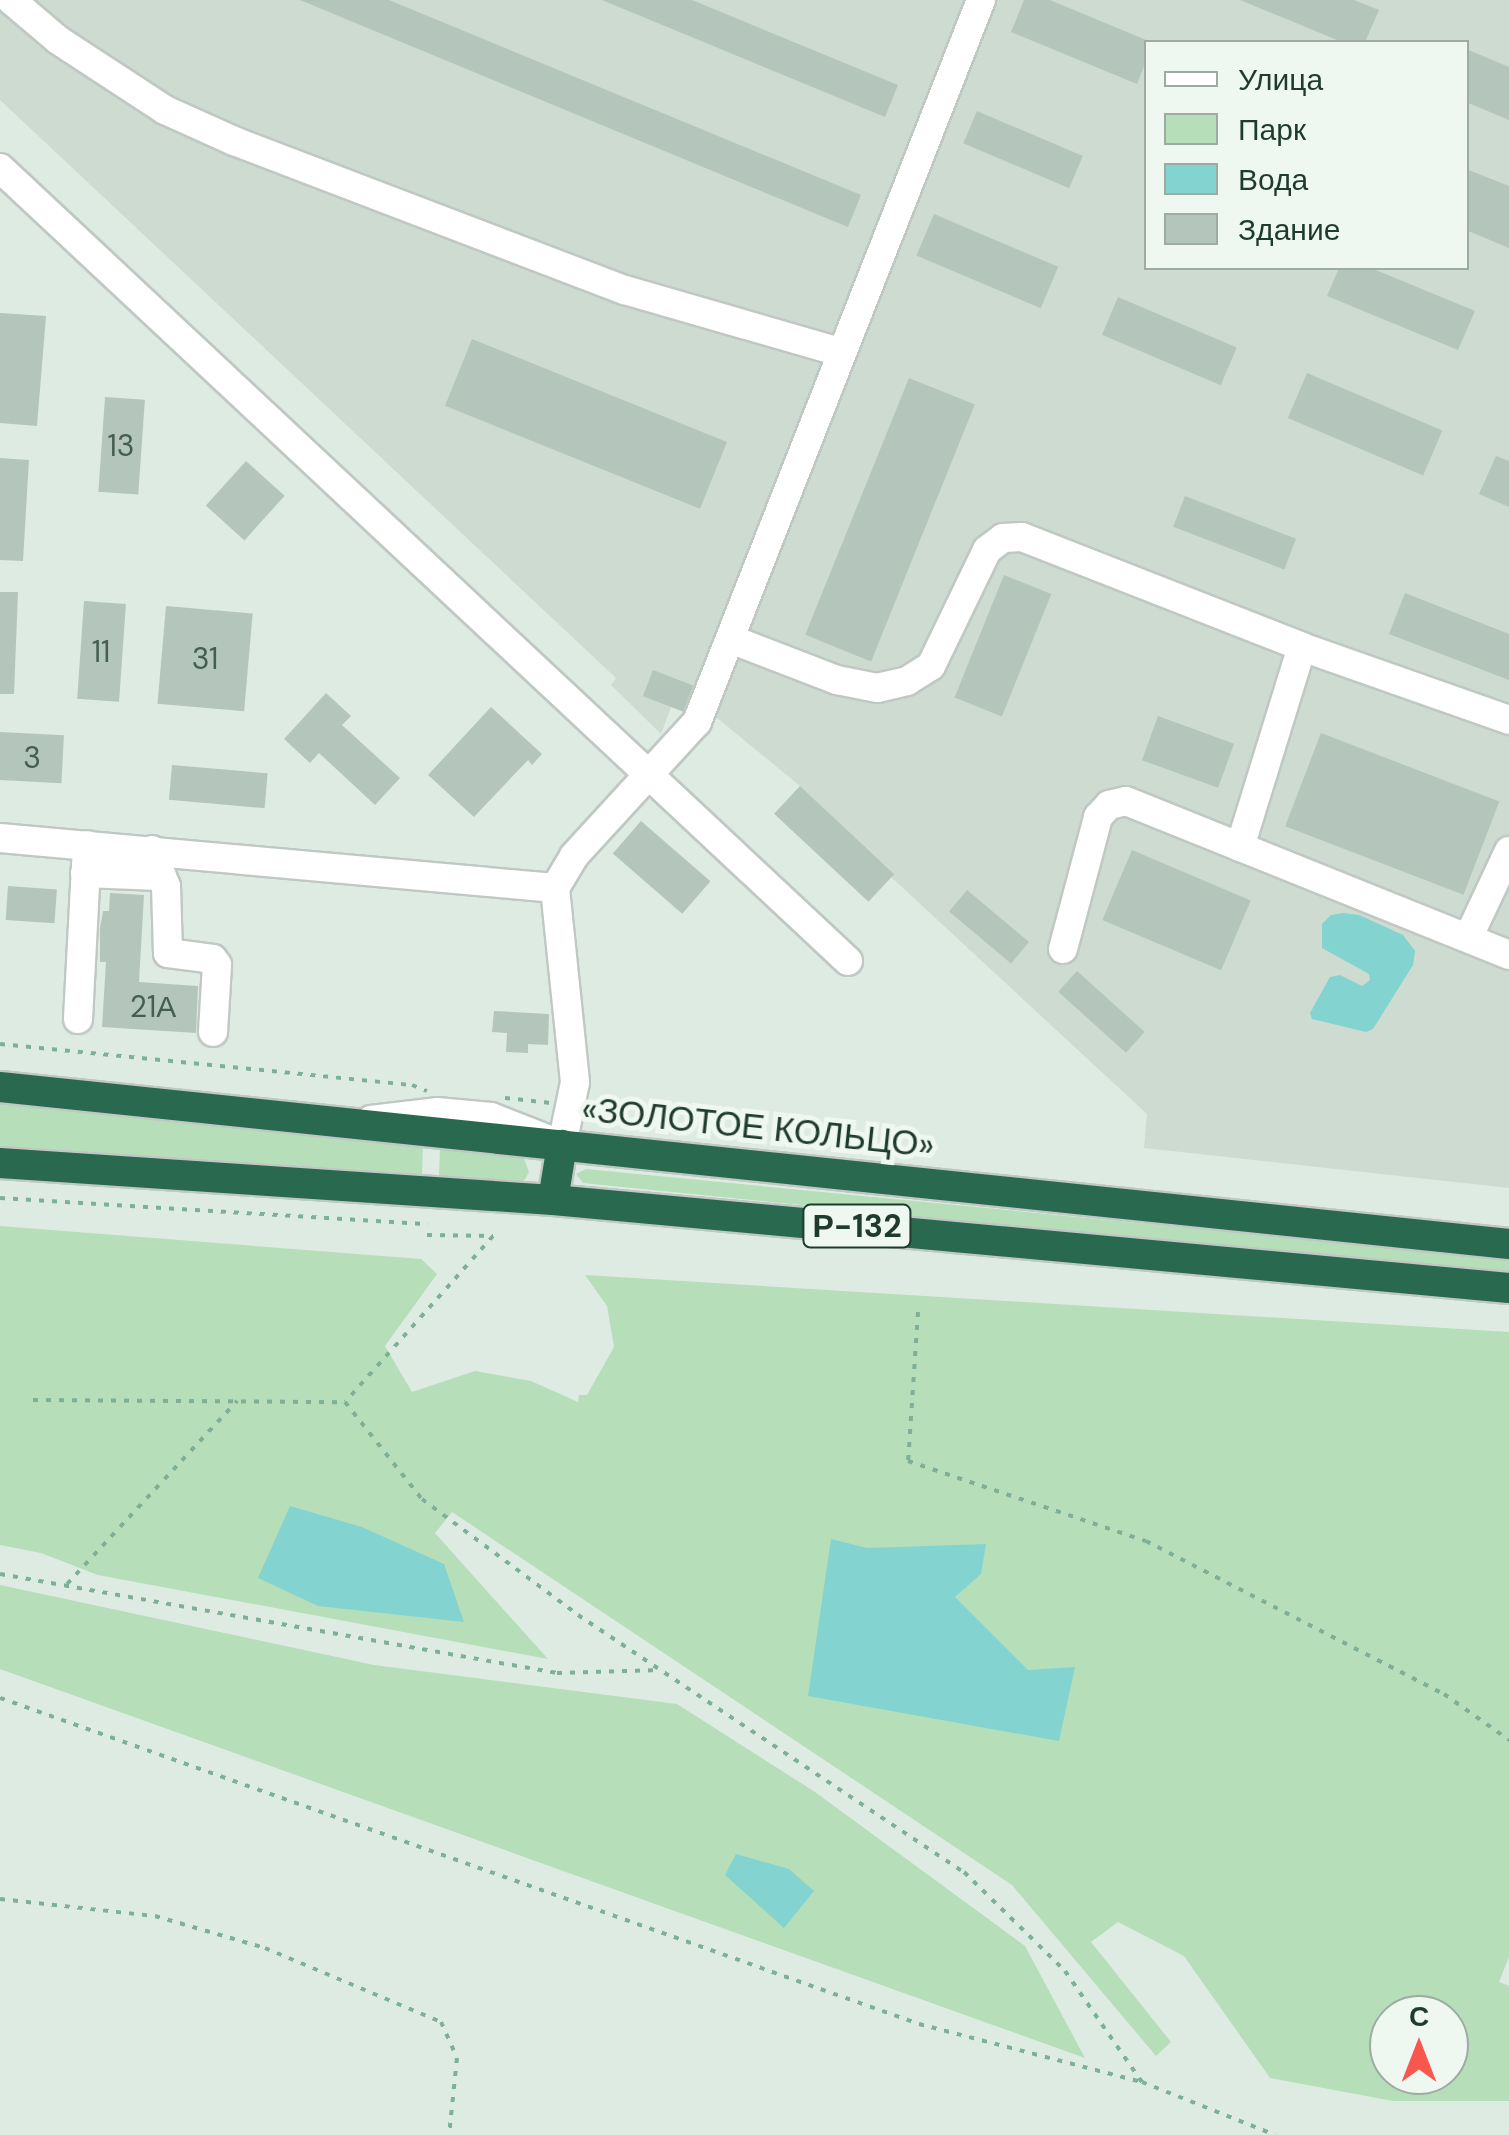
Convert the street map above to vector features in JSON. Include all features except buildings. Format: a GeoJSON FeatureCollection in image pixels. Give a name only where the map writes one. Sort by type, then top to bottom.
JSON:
{"type":"FeatureCollection","features":[{"type":"Feature","properties":{"kind":"highway","name":"«ЗОЛОТОЕ КОЛЬЦО»"},"geometry":{"type":"LineString","coordinates":[[0,1087],[1509,1244]]}},
{"type":"Feature","properties":{"kind":"highway"},"geometry":{"type":"LineString","coordinates":[[553,1200],[562,1145]]}},
{"type":"Feature","properties":{"kind":"highway","name":"Р-132"},"geometry":{"type":"LineString","coordinates":[[0,1163],[553,1200],[1509,1288]]}},
{"type":"Feature","properties":{"kind":"street"},"geometry":{"type":"LineString","coordinates":[[10,0],[58,40],[166,110],[234,142],[625,290],[840,352]]}},
{"type":"Feature","properties":{"kind":"street"},"geometry":{"type":"LineString","coordinates":[[562,1145],[575,1082],[555,888],[574,856],[697,722],[982,0]]}},
{"type":"Feature","properties":{"kind":"street"},"geometry":{"type":"LineString","coordinates":[[3,175],[848,961]]}},
{"type":"Feature","properties":{"kind":"street"},"geometry":{"type":"LineString","coordinates":[[730,640],[837,680],[877,688],[907,681],[931,666],[986,550],[1002,538],[1022,537],[1302,648],[1509,720]]}},
{"type":"Feature","properties":{"kind":"street"},"geometry":{"type":"LineString","coordinates":[[1240,847],[1302,648]]}},
{"type":"Feature","properties":{"kind":"street"},"geometry":{"type":"LineString","coordinates":[[1064,949],[1098,818],[1109,805],[1126,801],[1509,955]]}},
{"type":"Feature","properties":{"kind":"street"},"geometry":{"type":"LineString","coordinates":[[0,838],[86,859],[555,888]]}},
{"type":"Feature","properties":{"kind":"street"},"geometry":{"type":"LineString","coordinates":[[1469,936],[1509,850]]}},
{"type":"Feature","properties":{"kind":"street"},"geometry":{"type":"LineString","coordinates":[[78,1018],[86,859]]}},
{"type":"Feature","properties":{"kind":"street"},"geometry":{"type":"LineString","coordinates":[[156,863],[166,886],[168,953],[213,958],[218,966],[214,1032]]}},
{"type":"Feature","properties":{"kind":"path"},"geometry":{"type":"LineString","coordinates":[[0,1044],[412,1085],[436,1096]]}},
{"type":"Feature","properties":{"kind":"path"},"geometry":{"type":"LineString","coordinates":[[502,1098],[573,1106]]}},
{"type":"Feature","properties":{"kind":"path"},"geometry":{"type":"LineString","coordinates":[[0,1198],[428,1224]]}},
{"type":"Feature","properties":{"kind":"path"},"geometry":{"type":"LineString","coordinates":[[34,1400],[345,1402],[493,1236],[427,1235]]}},
{"type":"Feature","properties":{"kind":"path"},"geometry":{"type":"LineString","coordinates":[[918,1312],[908,1461],[1146,1541],[1444,1694],[1509,1740]]}},
{"type":"Feature","properties":{"kind":"path"},"geometry":{"type":"LineString","coordinates":[[65,1586],[238,1401]]}},
{"type":"Feature","properties":{"kind":"path"},"geometry":{"type":"LineString","coordinates":[[345,1402],[422,1499],[662,1670],[964,1872],[1064,1970],[1142,2082]]}},
{"type":"Feature","properties":{"kind":"path"},"geometry":{"type":"LineString","coordinates":[[0,1574],[557,1673],[662,1670]]}},
{"type":"Feature","properties":{"kind":"path"},"geometry":{"type":"LineString","coordinates":[[0,1698],[920,2024],[1142,2082],[1275,2135]]}},
{"type":"Feature","properties":{"kind":"path"},"geometry":{"type":"LineString","coordinates":[[0,1899],[155,1916],[264,1948],[441,2022],[457,2058],[449,2135]]}},
{"type":"Feature","properties":{"kind":"shaded area"},"geometry":{"type":"Polygon","coordinates":[[[0,0],[1509,0],[1509,1188],[1144,1148],[1147,1114],[891,877],[894,873],[800,786],[716,717],[695,706],[691,714],[671,707],[661,734],[611,685],[616,678],[0,100],[0,0]]]}},
{"type":"Feature","properties":{"kind":"green space"},"geometry":{"type":"Polygon","coordinates":[[[0,1102],[423,1147],[422,1174],[0,1146],[0,1102]]]}},
{"type":"Feature","properties":{"kind":"green space"},"geometry":{"type":"Polygon","coordinates":[[[440,1147],[522,1153],[529,1172],[524,1181],[439,1177],[440,1147]]]}},
{"type":"Feature","properties":{"kind":"green space"},"geometry":{"type":"Polygon","coordinates":[[[586,1169],[1509,1259],[1509,1276],[583,1183],[576,1174],[586,1169]]]}},
{"type":"Feature","properties":{"kind":"green space"},"geometry":{"type":"Polygon","coordinates":[[[0,1226],[421,1259],[437,1274],[385,1346],[412,1392],[475,1371],[531,1381],[578,1402],[579,1395],[587,1395],[614,1347],[607,1306],[585,1275],[1509,1332],[1509,1957],[1499,1982],[1509,1986],[1509,2101],[1393,2101],[1270,2078],[1184,1956],[1118,1922],[1091,1942],[1171,2042],[1156,2056],[1012,1885],[452,1512],[435,1533],[548,1659],[98,1575],[41,1553],[0,1545],[0,1226]]]}},
{"type":"Feature","properties":{"kind":"green space"},"geometry":{"type":"Polygon","coordinates":[[[0,1585],[374,1665],[677,1704],[815,1792],[1025,1946],[1085,2058],[0,1669],[0,1585]]]}},
{"type":"Feature","properties":{"kind":"water"},"geometry":{"type":"Polygon","coordinates":[[[1331,915],[1359,915],[1403,935],[1415,951],[1413,965],[1373,1029],[1366,1032],[1312,1019],[1310,1013],[1330,977],[1340,975],[1362,986],[1370,980],[1369,974],[1322,948],[1322,924],[1331,915]]]}},
{"type":"Feature","properties":{"kind":"water"},"geometry":{"type":"Polygon","coordinates":[[[290,1506],[362,1527],[444,1564],[464,1622],[318,1606],[258,1578],[290,1506]]]}},
{"type":"Feature","properties":{"kind":"water"},"geometry":{"type":"Polygon","coordinates":[[[831,1539],[867,1548],[986,1544],[981,1574],[955,1597],[1028,1670],[1075,1667],[1059,1741],[808,1696],[831,1539]]]}},
{"type":"Feature","properties":{"kind":"water"},"geometry":{"type":"Polygon","coordinates":[[[736,1854],[789,1869],[814,1891],[784,1928],[725,1875],[736,1854]]]}}]}
